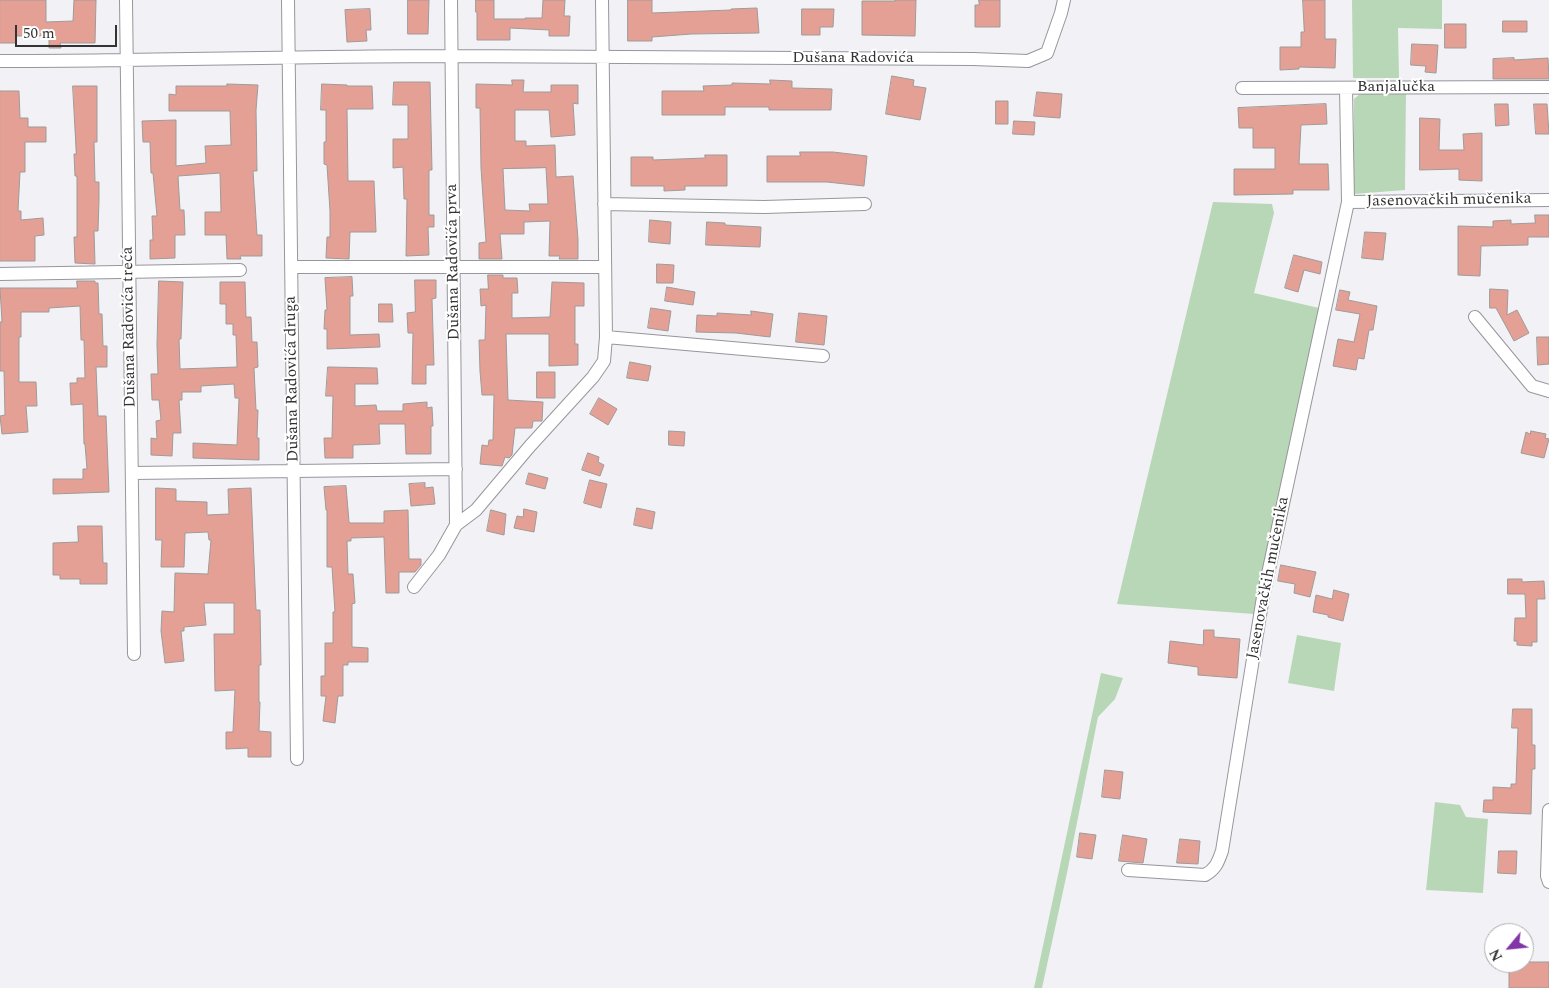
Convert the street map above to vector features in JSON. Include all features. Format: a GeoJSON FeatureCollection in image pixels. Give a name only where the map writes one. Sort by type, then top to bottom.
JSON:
{"type":"FeatureCollection","features":[{"type":"Feature","properties":{"kind":"street","name":"Dušana Radovića treća"},"geometry":{"type":"LineString","coordinates":[[126,0],[134,654]]}},
{"type":"Feature","properties":{"kind":"street","name":"Dušana Radovića druga"},"geometry":{"type":"LineString","coordinates":[[288,0],[298,759]]}},
{"type":"Feature","properties":{"kind":"street","name":"Dušana Radovića prva"},"geometry":{"type":"LineString","coordinates":[[451,0],[456,525]]}},
{"type":"Feature","properties":{"kind":"street"},"geometry":{"type":"LineString","coordinates":[[414,587],[440,554],[456,525],[476,510],[530,446],[593,377],[604,361],[606,337],[602,0]]}},
{"type":"Feature","properties":{"kind":"street","name":"Dušana Radovića"},"geometry":{"type":"LineString","coordinates":[[0,61],[452,56],[973,59],[1028,61],[1046,53],[1064,0]]}},
{"type":"Feature","properties":{"kind":"street","name":"Banjalučka"},"geometry":{"type":"LineString","coordinates":[[1242,88],[1549,87]]}},
{"type":"Feature","properties":{"kind":"street","name":"Jasenovačkih mučenika"},"geometry":{"type":"LineString","coordinates":[[1128,870],[1205,875],[1214,870],[1222,851],[1263,597],[1348,202],[1346,88]]}},
{"type":"Feature","properties":{"kind":"street","name":"Jasenovačkih mučenika"},"geometry":{"type":"LineString","coordinates":[[1348,202],[1549,200]]}},
{"type":"Feature","properties":{"kind":"street"},"geometry":{"type":"LineString","coordinates":[[604,204],[764,207],[865,204]]}},
{"type":"Feature","properties":{"kind":"street"},"geometry":{"type":"LineString","coordinates":[[292,267],[604,267]]}},
{"type":"Feature","properties":{"kind":"street"},"geometry":{"type":"LineString","coordinates":[[0,274],[240,270]]}},
{"type":"Feature","properties":{"kind":"street"},"geometry":{"type":"LineString","coordinates":[[1475,317],[1532,386],[1549,391]]}},
{"type":"Feature","properties":{"kind":"street"},"geometry":{"type":"LineString","coordinates":[[606,337],[823,356]]}},
{"type":"Feature","properties":{"kind":"street"},"geometry":{"type":"LineString","coordinates":[[132,473],[456,469]]}},
{"type":"Feature","properties":{"kind":"street"},"geometry":{"type":"LineString","coordinates":[[1549,810],[1547,876],[1549,882]]}},
{"type":"Feature","properties":{"kind":"green space"},"geometry":{"type":"Polygon","coordinates":[[[1352,0],[1442,0],[1442,29],[1398,28],[1399,78],[1353,78],[1352,0]]]}},
{"type":"Feature","properties":{"kind":"green space"},"geometry":{"type":"Polygon","coordinates":[[[1406,90],[1405,190],[1354,194],[1354,99],[1361,93],[1406,90]]]}},
{"type":"Feature","properties":{"kind":"green space"},"geometry":{"type":"Polygon","coordinates":[[[1213,202],[1272,204],[1274,213],[1254,293],[1319,308],[1254,614],[1117,604],[1213,202]]]}},
{"type":"Feature","properties":{"kind":"green space"},"geometry":{"type":"Polygon","coordinates":[[[1297,635],[1341,643],[1334,691],[1288,683],[1297,635]]]}},
{"type":"Feature","properties":{"kind":"green space"},"geometry":{"type":"Polygon","coordinates":[[[1101,673],[1123,678],[1115,699],[1098,717],[1042,988],[1034,988],[1101,673]]]}},
{"type":"Feature","properties":{"kind":"green space"},"geometry":{"type":"Polygon","coordinates":[[[1435,802],[1460,805],[1466,817],[1488,819],[1483,893],[1426,890],[1435,802]]]}},
{"type":"Feature","properties":{"kind":"building"},"geometry":{"type":"Polygon","coordinates":[[[0,0],[46,0],[46,22],[73,21],[74,0],[96,0],[95,43],[60,43],[61,48],[49,48],[49,36],[16,36],[16,43],[0,43],[0,0]]]}},
{"type":"Feature","properties":{"kind":"building"},"geometry":{"type":"Polygon","coordinates":[[[408,0],[429,0],[428,34],[408,34],[408,0]]]}},
{"type":"Feature","properties":{"kind":"building"},"geometry":{"type":"Polygon","coordinates":[[[476,0],[494,0],[494,19],[525,19],[542,18],[543,0],[565,0],[564,16],[570,16],[569,36],[549,36],[549,30],[510,28],[510,40],[477,40],[476,0]]]}},
{"type":"Feature","properties":{"kind":"building"},"geometry":{"type":"Polygon","coordinates":[[[628,0],[652,0],[652,13],[757,8],[759,33],[691,34],[652,37],[652,41],[628,41],[628,0]]]}},
{"type":"Feature","properties":{"kind":"building"},"geometry":{"type":"Polygon","coordinates":[[[916,0],[915,36],[862,35],[862,1],[916,0]]]}},
{"type":"Feature","properties":{"kind":"building"},"geometry":{"type":"Polygon","coordinates":[[[979,0],[1000,0],[1000,27],[975,27],[975,5],[979,5],[979,0]]]}},
{"type":"Feature","properties":{"kind":"building"},"geometry":{"type":"Polygon","coordinates":[[[1303,0],[1325,0],[1325,39],[1336,39],[1335,68],[1299,67],[1299,69],[1280,70],[1280,47],[1301,47],[1301,32],[1304,32],[1303,0]]]}},
{"type":"Feature","properties":{"kind":"building"},"geometry":{"type":"Polygon","coordinates":[[[370,9],[371,30],[366,30],[367,41],[347,42],[345,10],[370,9]]]}},
{"type":"Feature","properties":{"kind":"building"},"geometry":{"type":"Polygon","coordinates":[[[802,9],[834,9],[833,27],[820,27],[820,35],[802,35],[802,9]]]}},
{"type":"Feature","properties":{"kind":"building"},"geometry":{"type":"Polygon","coordinates":[[[1503,21],[1527,21],[1527,32],[1503,32],[1503,21]]]}},
{"type":"Feature","properties":{"kind":"building"},"geometry":{"type":"Polygon","coordinates":[[[1445,24],[1466,24],[1466,48],[1445,48],[1445,24]]]}},
{"type":"Feature","properties":{"kind":"building"},"geometry":{"type":"Polygon","coordinates":[[[1412,44],[1438,45],[1436,73],[1425,72],[1426,66],[1411,65],[1412,44]]]}},
{"type":"Feature","properties":{"kind":"building"},"geometry":{"type":"Polygon","coordinates":[[[1514,58],[1514,60],[1548,58],[1549,79],[1493,79],[1493,59],[1514,58]]]}},
{"type":"Feature","properties":{"kind":"building"},"geometry":{"type":"Polygon","coordinates":[[[892,76],[914,80],[913,86],[926,88],[920,120],[886,114],[892,76]]]}},
{"type":"Feature","properties":{"kind":"building"},"geometry":{"type":"Polygon","coordinates":[[[512,80],[524,80],[523,92],[551,92],[551,85],[578,85],[578,104],[573,103],[575,135],[551,137],[549,110],[515,110],[515,141],[526,141],[526,146],[555,145],[556,177],[573,176],[578,259],[559,259],[560,256],[549,256],[550,221],[524,222],[524,234],[500,234],[502,259],[479,259],[479,243],[486,242],[481,168],[480,108],[476,108],[476,84],[512,85],[512,80]],[[546,168],[503,169],[505,210],[530,211],[529,204],[548,204],[546,168]]]}},
{"type":"Feature","properties":{"kind":"building"},"geometry":{"type":"Polygon","coordinates":[[[770,80],[792,81],[792,88],[832,89],[831,110],[769,110],[769,107],[725,107],[725,115],[662,115],[662,91],[704,91],[703,86],[732,85],[732,83],[770,84],[770,80]]]}},
{"type":"Feature","properties":{"kind":"building"},"geometry":{"type":"Polygon","coordinates":[[[394,82],[430,82],[432,170],[429,170],[429,215],[434,215],[434,227],[428,227],[429,255],[406,256],[407,199],[404,199],[403,167],[393,168],[393,139],[408,139],[408,105],[393,105],[394,82]]]}},
{"type":"Feature","properties":{"kind":"building"},"geometry":{"type":"Polygon","coordinates":[[[227,84],[258,85],[256,110],[257,171],[253,171],[257,235],[262,235],[262,256],[240,256],[241,259],[227,259],[226,235],[205,235],[205,212],[221,212],[220,173],[178,176],[180,210],[184,210],[185,235],[175,235],[175,258],[150,259],[150,240],[153,240],[152,216],[157,216],[153,173],[151,173],[150,142],[143,142],[142,121],[176,120],[176,166],[206,163],[205,146],[231,145],[230,111],[169,111],[169,94],[176,95],[176,86],[227,86],[227,84]]]}},
{"type":"Feature","properties":{"kind":"building"},"geometry":{"type":"Polygon","coordinates":[[[322,84],[372,86],[373,109],[347,109],[348,181],[374,181],[376,232],[350,232],[349,259],[326,258],[327,237],[330,237],[330,211],[327,165],[324,164],[326,110],[321,110],[322,84]]]}},
{"type":"Feature","properties":{"kind":"building"},"geometry":{"type":"Polygon","coordinates":[[[73,86],[97,86],[97,142],[94,142],[95,182],[99,182],[99,200],[98,231],[94,231],[95,264],[75,263],[74,237],[77,237],[77,176],[75,176],[74,154],[76,154],[73,86]]]}},
{"type":"Feature","properties":{"kind":"building"},"geometry":{"type":"Polygon","coordinates":[[[0,91],[19,91],[20,118],[28,118],[28,127],[46,127],[46,142],[25,142],[25,172],[20,172],[18,211],[21,211],[21,220],[43,218],[44,235],[35,236],[35,261],[0,261],[0,91]]]}},
{"type":"Feature","properties":{"kind":"building"},"geometry":{"type":"Polygon","coordinates":[[[1037,92],[1062,94],[1060,118],[1034,116],[1037,92]]]}},
{"type":"Feature","properties":{"kind":"building"},"geometry":{"type":"Polygon","coordinates":[[[996,101],[1008,101],[1008,124],[996,124],[996,101]]]}},
{"type":"Feature","properties":{"kind":"building"},"geometry":{"type":"Polygon","coordinates":[[[1326,104],[1327,124],[1301,125],[1299,164],[1328,164],[1329,190],[1293,190],[1293,194],[1234,195],[1234,169],[1275,169],[1275,148],[1253,148],[1253,128],[1239,128],[1238,108],[1326,104]]]}},
{"type":"Feature","properties":{"kind":"building"},"geometry":{"type":"Polygon","coordinates":[[[1495,104],[1508,104],[1509,125],[1496,126],[1495,104]]]}},
{"type":"Feature","properties":{"kind":"building"},"geometry":{"type":"Polygon","coordinates":[[[1534,104],[1547,104],[1549,134],[1536,134],[1534,104]]]}},
{"type":"Feature","properties":{"kind":"building"},"geometry":{"type":"Polygon","coordinates":[[[1420,118],[1440,119],[1439,150],[1464,150],[1463,134],[1482,133],[1482,181],[1459,180],[1459,169],[1420,170],[1420,118]]]}},
{"type":"Feature","properties":{"kind":"building"},"geometry":{"type":"Polygon","coordinates":[[[1014,121],[1035,122],[1034,135],[1013,134],[1014,121]]]}},
{"type":"Feature","properties":{"kind":"building"},"geometry":{"type":"Polygon","coordinates":[[[800,152],[833,152],[867,156],[864,186],[827,182],[767,182],[767,156],[800,156],[800,152]]]}},
{"type":"Feature","properties":{"kind":"building"},"geometry":{"type":"Polygon","coordinates":[[[705,155],[727,155],[727,186],[685,186],[685,190],[664,191],[664,186],[631,186],[631,157],[653,157],[653,160],[705,158],[705,155]]]}},
{"type":"Feature","properties":{"kind":"building"},"geometry":{"type":"Polygon","coordinates":[[[1535,215],[1549,215],[1549,237],[1528,237],[1528,245],[1481,246],[1480,276],[1458,275],[1458,226],[1493,227],[1493,221],[1511,220],[1511,224],[1535,223],[1535,215]]]}},
{"type":"Feature","properties":{"kind":"building"},"geometry":{"type":"Polygon","coordinates":[[[650,220],[671,222],[670,244],[649,242],[650,220]]]}},
{"type":"Feature","properties":{"kind":"building"},"geometry":{"type":"Polygon","coordinates":[[[707,222],[761,227],[760,247],[706,245],[707,222]]]}},
{"type":"Feature","properties":{"kind":"building"},"geometry":{"type":"Polygon","coordinates":[[[1365,232],[1386,233],[1383,260],[1362,258],[1365,232]]]}},
{"type":"Feature","properties":{"kind":"building"},"geometry":{"type":"Polygon","coordinates":[[[1294,255],[1322,262],[1320,274],[1304,270],[1298,292],[1285,288],[1294,255]]]}},
{"type":"Feature","properties":{"kind":"building"},"geometry":{"type":"Polygon","coordinates":[[[657,264],[674,265],[673,283],[657,283],[657,264]]]}},
{"type":"Feature","properties":{"kind":"building"},"geometry":{"type":"Polygon","coordinates":[[[488,275],[503,275],[503,278],[517,278],[518,293],[512,293],[512,318],[550,317],[552,282],[584,283],[584,306],[575,306],[575,344],[578,344],[578,365],[549,366],[549,334],[506,334],[508,400],[543,402],[542,421],[533,421],[532,428],[515,428],[512,455],[509,458],[505,457],[502,466],[480,464],[482,445],[488,446],[489,440],[493,440],[494,395],[482,395],[479,340],[485,340],[486,305],[481,306],[480,289],[488,289],[488,275]]]}},
{"type":"Feature","properties":{"kind":"building"},"geometry":{"type":"Polygon","coordinates":[[[352,277],[353,296],[350,296],[350,335],[379,334],[380,347],[327,349],[327,329],[324,329],[325,310],[327,310],[325,278],[352,277]]]}},
{"type":"Feature","properties":{"kind":"building"},"geometry":{"type":"Polygon","coordinates":[[[415,280],[436,280],[436,298],[432,299],[434,365],[426,365],[426,384],[412,384],[413,333],[408,333],[407,313],[415,312],[415,280]]]}},
{"type":"Feature","properties":{"kind":"building"},"geometry":{"type":"Polygon","coordinates":[[[77,281],[95,281],[95,283],[98,283],[99,314],[102,314],[103,346],[107,346],[107,367],[96,367],[98,416],[106,416],[109,492],[53,494],[53,479],[83,479],[83,469],[87,469],[83,404],[71,405],[70,383],[77,383],[77,378],[85,378],[84,340],[81,340],[80,306],[49,308],[49,312],[21,312],[19,382],[36,382],[37,406],[26,406],[28,432],[2,434],[0,416],[5,415],[4,371],[0,371],[0,322],[2,322],[0,288],[77,288],[77,281]]]}},
{"type":"Feature","properties":{"kind":"building"},"geometry":{"type":"Polygon","coordinates":[[[159,281],[183,282],[181,339],[179,339],[180,369],[237,367],[236,335],[233,335],[233,324],[226,324],[226,304],[220,304],[220,282],[245,282],[246,317],[251,317],[252,342],[257,342],[258,367],[254,368],[256,410],[258,410],[257,438],[259,438],[259,460],[193,458],[193,443],[237,445],[239,398],[235,398],[234,384],[201,386],[201,392],[182,392],[182,400],[179,400],[181,433],[173,433],[172,456],[151,455],[151,438],[157,439],[156,421],[161,420],[159,400],[152,400],[151,374],[158,374],[159,281]]]}},
{"type":"Feature","properties":{"kind":"building"},"geometry":{"type":"Polygon","coordinates":[[[667,287],[695,292],[693,305],[665,301],[667,287]]]}},
{"type":"Feature","properties":{"kind":"building"},"geometry":{"type":"Polygon","coordinates":[[[1490,289],[1508,290],[1507,315],[1517,310],[1529,333],[1514,341],[1496,308],[1490,308],[1490,289]]]}},
{"type":"Feature","properties":{"kind":"building"},"geometry":{"type":"Polygon","coordinates":[[[1340,290],[1350,292],[1348,300],[1377,306],[1373,330],[1369,330],[1364,359],[1358,358],[1356,370],[1333,366],[1338,339],[1354,342],[1360,314],[1336,310],[1340,290]]]}},
{"type":"Feature","properties":{"kind":"building"},"geometry":{"type":"Polygon","coordinates":[[[379,304],[392,304],[393,322],[379,322],[379,304]]]}},
{"type":"Feature","properties":{"kind":"building"},"geometry":{"type":"Polygon","coordinates":[[[651,308],[671,311],[668,331],[648,328],[651,308]]]}},
{"type":"Feature","properties":{"kind":"building"},"geometry":{"type":"Polygon","coordinates":[[[751,311],[773,314],[770,337],[736,333],[696,332],[697,315],[717,316],[717,313],[751,315],[751,311]]]}},
{"type":"Feature","properties":{"kind":"building"},"geometry":{"type":"Polygon","coordinates":[[[799,313],[827,316],[824,345],[796,342],[799,313]]]}},
{"type":"Feature","properties":{"kind":"building"},"geometry":{"type":"Polygon","coordinates":[[[1537,337],[1549,337],[1549,364],[1538,365],[1537,337]]]}},
{"type":"Feature","properties":{"kind":"building"},"geometry":{"type":"Polygon","coordinates":[[[630,362],[651,366],[648,381],[627,378],[630,362]]]}},
{"type":"Feature","properties":{"kind":"building"},"geometry":{"type":"Polygon","coordinates":[[[328,367],[377,368],[378,384],[355,384],[355,406],[376,405],[377,411],[403,411],[403,404],[427,402],[427,408],[432,407],[431,454],[406,454],[405,424],[379,424],[380,444],[353,445],[353,458],[325,458],[324,438],[332,438],[333,396],[326,396],[328,367]]]}},
{"type":"Feature","properties":{"kind":"building"},"geometry":{"type":"Polygon","coordinates":[[[537,372],[555,372],[555,398],[537,398],[537,372]]]}},
{"type":"Feature","properties":{"kind":"building"},"geometry":{"type":"Polygon","coordinates":[[[599,398],[617,409],[608,425],[590,414],[599,398]]]}},
{"type":"Feature","properties":{"kind":"building"},"geometry":{"type":"Polygon","coordinates":[[[669,431],[685,432],[684,446],[669,445],[669,431]]]}},
{"type":"Feature","properties":{"kind":"building"},"geometry":{"type":"Polygon","coordinates":[[[1531,431],[1546,434],[1545,438],[1549,439],[1544,458],[1521,453],[1526,432],[1530,434],[1531,431]]]}},
{"type":"Feature","properties":{"kind":"building"},"geometry":{"type":"Polygon","coordinates":[[[588,453],[599,457],[598,462],[604,465],[600,476],[582,470],[588,453]]]}},
{"type":"Feature","properties":{"kind":"building"},"geometry":{"type":"Polygon","coordinates":[[[529,473],[548,478],[545,489],[526,484],[529,473]]]}},
{"type":"Feature","properties":{"kind":"building"},"geometry":{"type":"Polygon","coordinates":[[[590,480],[607,484],[601,508],[584,503],[590,480]]]}},
{"type":"Feature","properties":{"kind":"building"},"geometry":{"type":"Polygon","coordinates":[[[425,483],[425,488],[433,487],[435,504],[411,506],[409,484],[425,483]]]}},
{"type":"Feature","properties":{"kind":"building"},"geometry":{"type":"Polygon","coordinates":[[[346,486],[350,523],[384,523],[384,511],[408,510],[409,559],[421,559],[421,565],[415,572],[399,572],[399,593],[386,593],[384,537],[351,538],[351,541],[347,541],[348,574],[353,574],[355,603],[352,604],[352,647],[368,648],[368,662],[348,662],[348,665],[343,665],[343,696],[338,696],[335,723],[323,721],[326,696],[321,696],[321,676],[325,676],[325,643],[333,643],[333,612],[335,612],[332,567],[327,567],[327,510],[324,487],[346,486]]]}},
{"type":"Feature","properties":{"kind":"building"},"geometry":{"type":"Polygon","coordinates":[[[156,488],[176,489],[176,501],[207,502],[207,515],[229,514],[228,489],[251,488],[256,610],[260,610],[259,731],[271,732],[271,757],[248,757],[248,748],[226,749],[226,732],[233,732],[235,690],[215,691],[214,634],[234,634],[234,603],[204,603],[206,625],[184,627],[184,631],[181,631],[184,661],[165,663],[161,631],[162,611],[174,612],[175,573],[208,574],[211,540],[209,540],[208,532],[185,533],[184,567],[161,567],[162,540],[156,540],[156,488]]]}},
{"type":"Feature","properties":{"kind":"building"},"geometry":{"type":"Polygon","coordinates":[[[637,508],[655,512],[652,529],[634,525],[637,508]]]}},
{"type":"Feature","properties":{"kind":"building"},"geometry":{"type":"Polygon","coordinates":[[[524,509],[537,512],[534,532],[514,528],[517,516],[523,517],[524,509]]]}},
{"type":"Feature","properties":{"kind":"building"},"geometry":{"type":"Polygon","coordinates":[[[491,510],[506,514],[504,535],[487,531],[491,510]]]}},
{"type":"Feature","properties":{"kind":"building"},"geometry":{"type":"Polygon","coordinates":[[[78,526],[102,526],[103,563],[107,563],[107,584],[80,584],[80,579],[60,579],[60,575],[53,575],[53,543],[78,542],[78,526]]]}},
{"type":"Feature","properties":{"kind":"building"},"geometry":{"type":"Polygon","coordinates":[[[1281,565],[1316,572],[1310,597],[1294,593],[1295,584],[1278,581],[1281,565]]]}},
{"type":"Feature","properties":{"kind":"building"},"geometry":{"type":"Polygon","coordinates":[[[1508,579],[1522,579],[1522,582],[1544,581],[1545,599],[1537,599],[1537,642],[1532,642],[1532,646],[1517,645],[1517,641],[1514,641],[1515,618],[1526,618],[1525,594],[1508,594],[1508,579]]]}},
{"type":"Feature","properties":{"kind":"building"},"geometry":{"type":"Polygon","coordinates":[[[1334,590],[1349,594],[1343,621],[1313,612],[1316,595],[1332,599],[1334,590]]]}},
{"type":"Feature","properties":{"kind":"building"},"geometry":{"type":"Polygon","coordinates":[[[1204,630],[1214,630],[1214,637],[1240,639],[1237,678],[1198,675],[1198,667],[1168,663],[1170,641],[1203,645],[1204,630]]]}},
{"type":"Feature","properties":{"kind":"building"},"geometry":{"type":"Polygon","coordinates":[[[1513,709],[1532,709],[1532,745],[1535,745],[1535,769],[1532,769],[1531,814],[1483,812],[1484,800],[1493,800],[1493,787],[1511,788],[1511,784],[1516,784],[1518,728],[1512,728],[1513,709]]]}},
{"type":"Feature","properties":{"kind":"building"},"geometry":{"type":"Polygon","coordinates":[[[1105,770],[1123,772],[1120,799],[1102,797],[1105,770]]]}},
{"type":"Feature","properties":{"kind":"building"},"geometry":{"type":"Polygon","coordinates":[[[1080,833],[1096,835],[1092,859],[1077,857],[1080,833]]]}},
{"type":"Feature","properties":{"kind":"building"},"geometry":{"type":"Polygon","coordinates":[[[1123,835],[1147,839],[1143,863],[1119,861],[1123,835]]]}},
{"type":"Feature","properties":{"kind":"building"},"geometry":{"type":"Polygon","coordinates":[[[1180,839],[1200,841],[1198,864],[1177,863],[1180,839]]]}},
{"type":"Feature","properties":{"kind":"building"},"geometry":{"type":"Polygon","coordinates":[[[1499,851],[1517,851],[1516,874],[1498,873],[1499,851]]]}},
{"type":"Feature","properties":{"kind":"building"},"geometry":{"type":"Polygon","coordinates":[[[1534,962],[1549,962],[1549,988],[1509,988],[1509,973],[1534,973],[1534,962]]]}}]}
